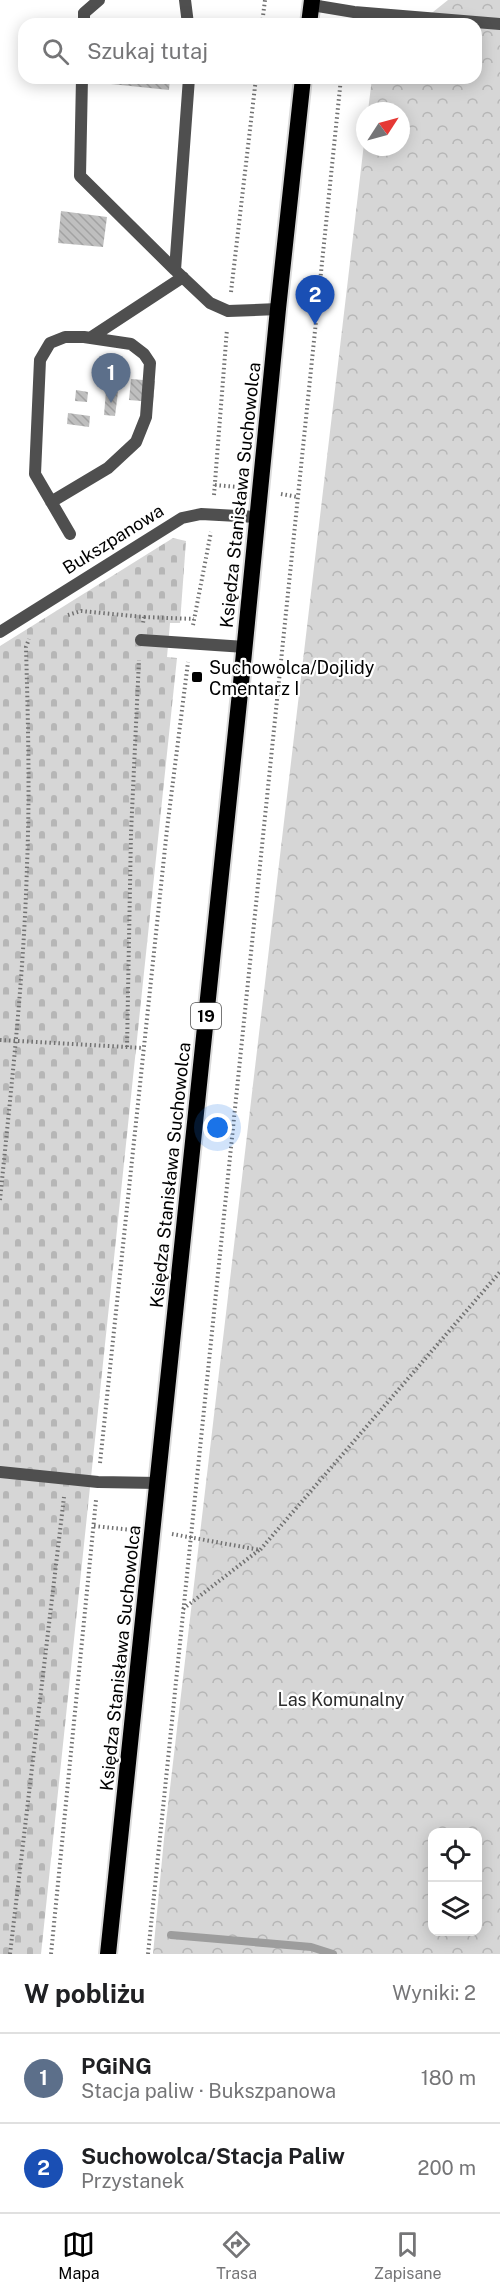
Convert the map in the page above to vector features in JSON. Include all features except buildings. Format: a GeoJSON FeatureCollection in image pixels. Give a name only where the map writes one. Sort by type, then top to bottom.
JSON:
{"type":"FeatureCollection","features":[{"type":"Feature","properties":{"kind":"highway"},"geometry":{"type":"LineString","coordinates":[[310,18],[312,2]]}},
{"type":"Feature","properties":{"kind":"highway","name":"Księdza Stanisława Suchowolca"},"geometry":{"type":"LineString","coordinates":[[108,1954],[302,84]]}},
{"type":"Feature","properties":{"kind":"street"},"geometry":{"type":"LineString","coordinates":[[84,18],[84,14],[99,0]]}},
{"type":"Feature","properties":{"kind":"street"},"geometry":{"type":"LineString","coordinates":[[185,0],[187,18]]}},
{"type":"Feature","properties":{"kind":"street"},"geometry":{"type":"LineString","coordinates":[[312,2],[354,12],[427,18]]}},
{"type":"Feature","properties":{"kind":"street"},"geometry":{"type":"LineString","coordinates":[[482,23],[500,24]]}},
{"type":"Feature","properties":{"kind":"street"},"geometry":{"type":"LineString","coordinates":[[82,84],[80,176],[210,303],[228,310],[278,309]]}},
{"type":"Feature","properties":{"kind":"street"},"geometry":{"type":"LineString","coordinates":[[179,274],[189,84]]}},
{"type":"Feature","properties":{"kind":"street"},"geometry":{"type":"LineString","coordinates":[[90,338],[179,274]]}},
{"type":"Feature","properties":{"kind":"street"},"geometry":{"type":"LineString","coordinates":[[51,502],[108,468],[136,442],[146,417],[150,363],[144,354],[131,344],[65,337],[50,343],[40,360],[35,474],[51,502],[70,534]]}},
{"type":"Feature","properties":{"kind":"street","name":"Bukszpanowa"},"geometry":{"type":"LineString","coordinates":[[0,632],[171,523],[190,515],[258,517]]}},
{"type":"Feature","properties":{"kind":"street"},"geometry":{"type":"LineString","coordinates":[[141,640],[245,647]]}},
{"type":"Feature","properties":{"kind":"street"},"geometry":{"type":"LineString","coordinates":[[0,1472],[98,1482],[158,1483]]}},
{"type":"Feature","properties":{"kind":"path"},"geometry":{"type":"LineString","coordinates":[[263,18],[265,0]]}},
{"type":"Feature","properties":{"kind":"path"},"geometry":{"type":"LineString","coordinates":[[51,1954],[143,1048],[190,643],[212,516],[228,310],[255,84]]}},
{"type":"Feature","properties":{"kind":"path"},"geometry":{"type":"LineString","coordinates":[[148,1954],[340,84]]}},
{"type":"Feature","properties":{"kind":"path"},"geometry":{"type":"LineString","coordinates":[[66,616],[81,611],[194,619]]}},
{"type":"Feature","properties":{"kind":"path"},"geometry":{"type":"LineString","coordinates":[[127,1047],[137,671],[144,617]]}},
{"type":"Feature","properties":{"kind":"path"},"geometry":{"type":"LineString","coordinates":[[0,1200],[15,1041],[27,866],[29,740],[26,647],[32,635]]}},
{"type":"Feature","properties":{"kind":"path"},"geometry":{"type":"LineString","coordinates":[[0,1040],[143,1048]]}},
{"type":"Feature","properties":{"kind":"path"},"geometry":{"type":"LineString","coordinates":[[183,1609],[260,1550],[500,1272]]}},
{"type":"Feature","properties":{"kind":"path"},"geometry":{"type":"LineString","coordinates":[[10,1954],[67,1478]]}},
{"type":"Feature","properties":{"kind":"path"},"geometry":{"type":"LineString","coordinates":[[190,1537],[260,1550]]}},
{"type":"Feature","properties":{"kind":"green space","name":"Las Komunalny"},"geometry":{"type":"Polygon","coordinates":[[[448,0],[500,0],[500,1954],[153,1954],[164,1839],[363,156],[410,156],[410,102],[369,102],[371,84],[482,84],[482,18],[426,18],[448,0]]]}},
{"type":"Feature","properties":{"kind":"green space"},"geometry":{"type":"Polygon","coordinates":[[[173,538],[186,541],[180,623],[170,623],[167,657],[177,658],[41,1954],[0,1954],[0,646],[173,538]]]}},
{"type":"Feature","properties":{"kind":"waterway"},"geometry":{"type":"LineString","coordinates":[[171,1935],[311,1947],[333,1954]]}},
{"type":"Feature","properties":{"kind":"place","name":"Suchowolca/Stacja Paliw"},"geometry":{"type":"Point","coordinates":[315,325]}},
{"type":"Feature","properties":{"kind":"place","name":"PGiNG"},"geometry":{"type":"Point","coordinates":[111,403]}},
{"type":"Feature","properties":{"kind":"place","name":"Suchowolca/Dojlidy Cmentarz I"},"geometry":{"type":"Point","coordinates":[197,677]}}]}
